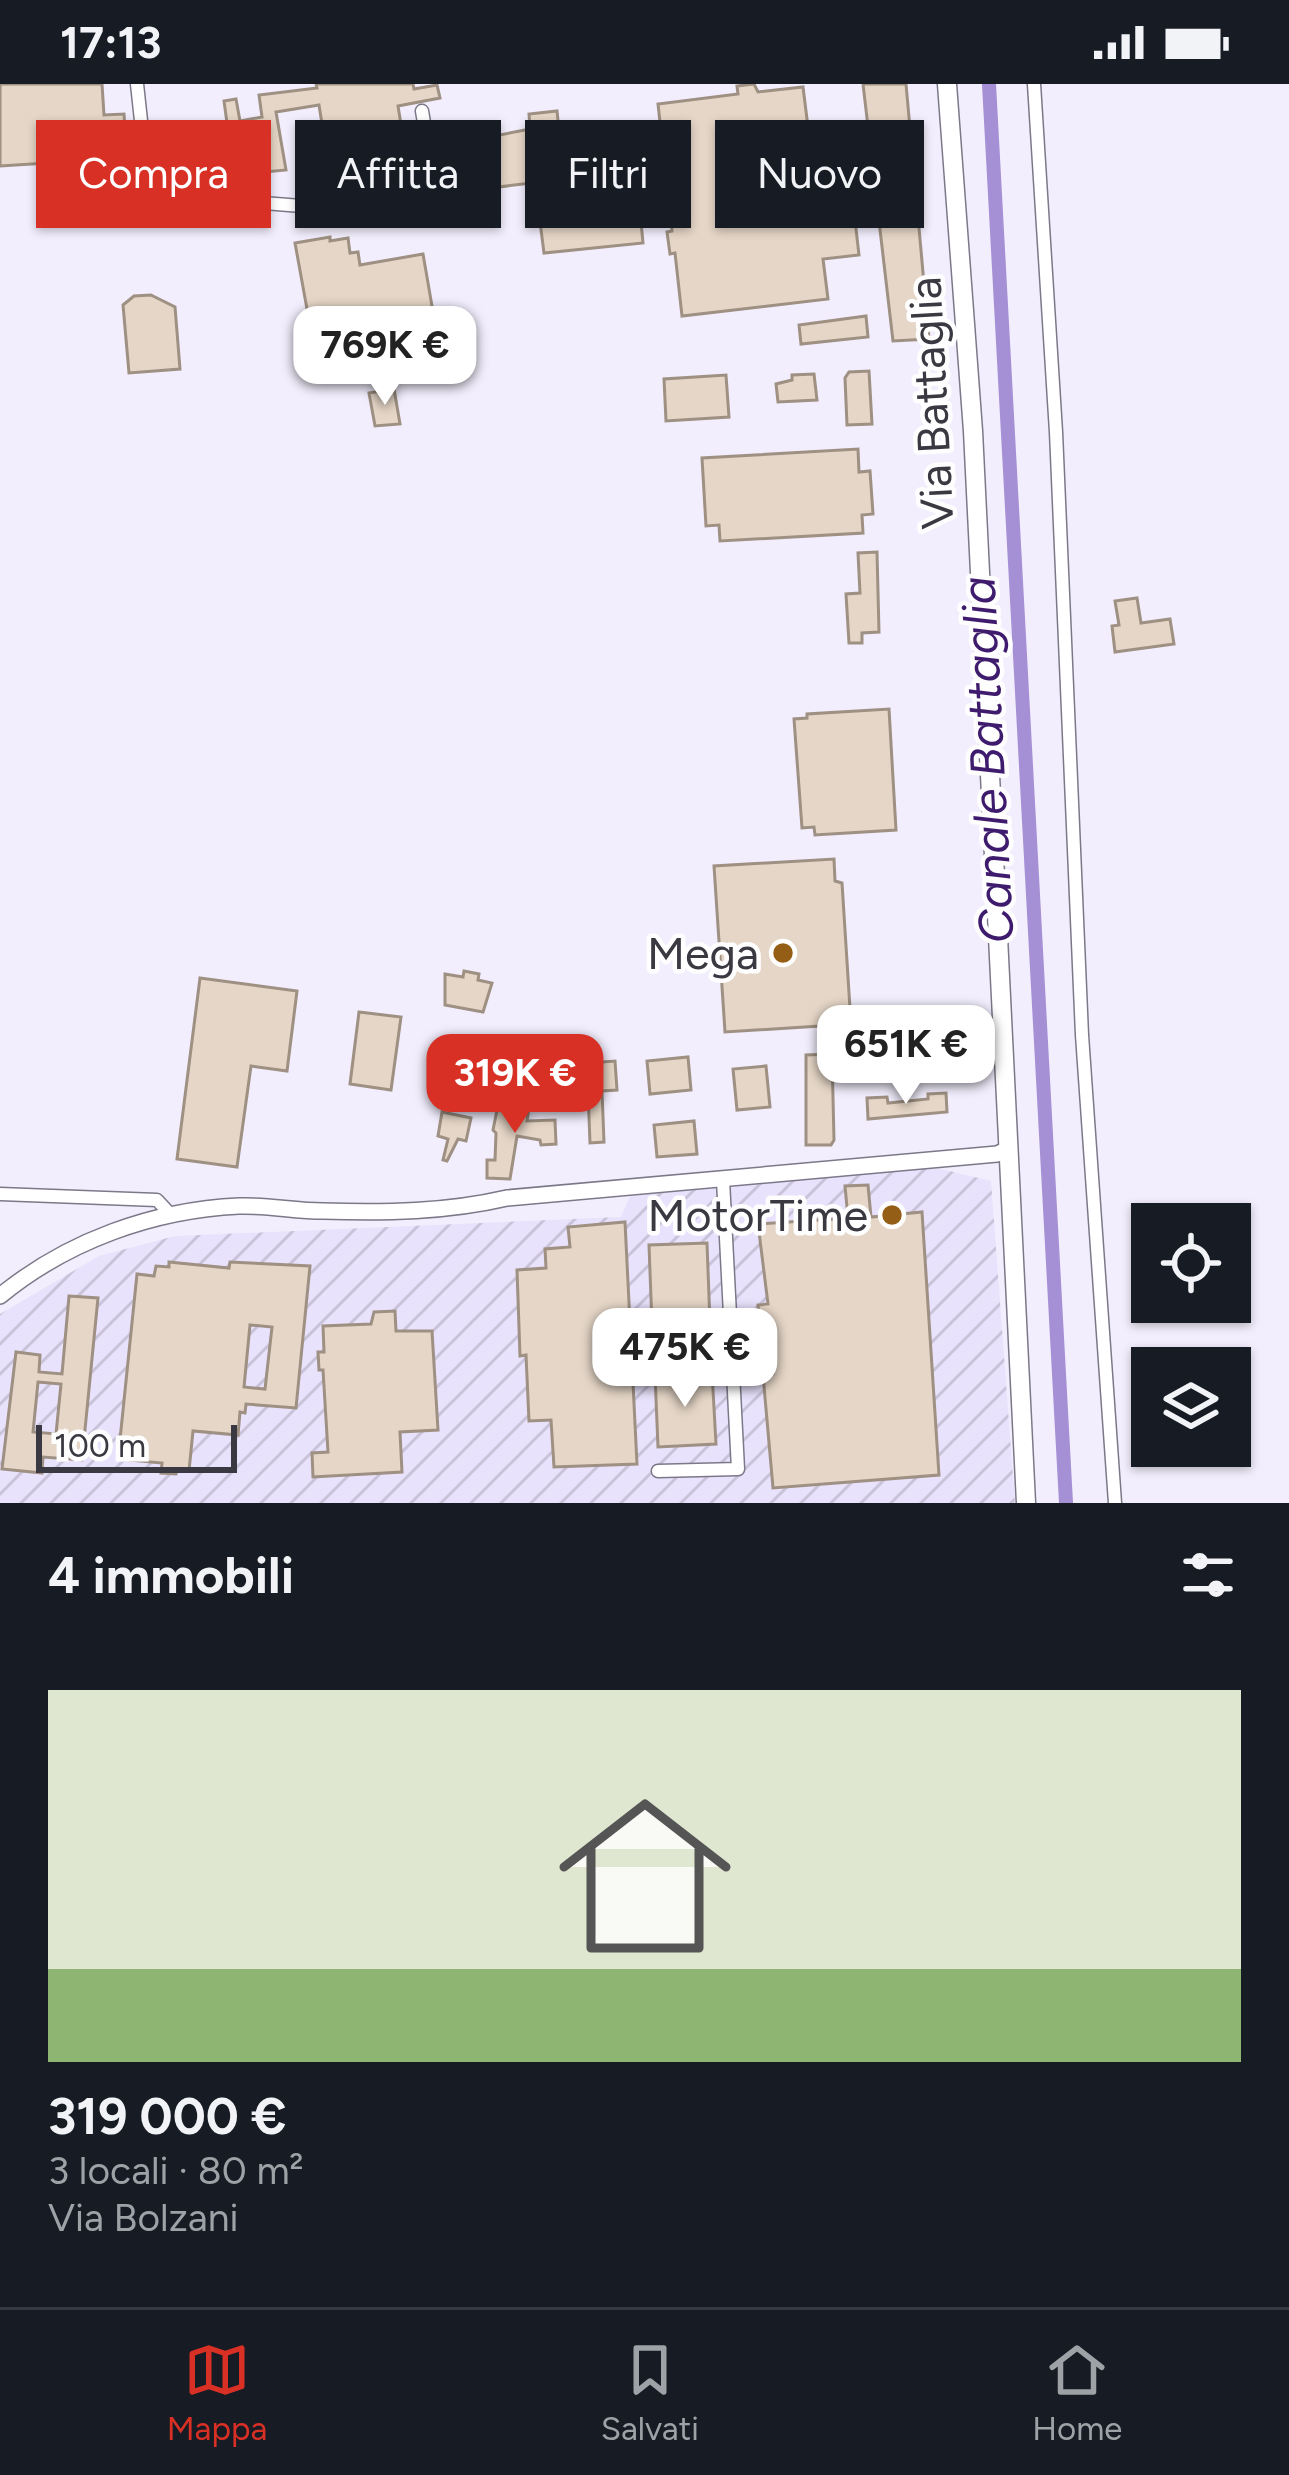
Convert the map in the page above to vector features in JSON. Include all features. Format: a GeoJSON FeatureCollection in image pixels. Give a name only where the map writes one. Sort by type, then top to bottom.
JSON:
{"type":"FeatureCollection","features":[{"type":"Feature","properties":{"kind":"main road","name":"Via Battaglia"},"geometry":{"type":"LineString","coordinates":[[947,87],[973,431],[1026,1503]]}},
{"type":"Feature","properties":{"kind":"street"},"geometry":{"type":"LineString","coordinates":[[137,84],[148,194],[440,217],[422,111]]}},
{"type":"Feature","properties":{"kind":"street"},"geometry":{"type":"LineString","coordinates":[[1034,84],[1058,478],[1084,1081],[1115,1503]]}},
{"type":"Feature","properties":{"kind":"street"},"geometry":{"type":"LineString","coordinates":[[0,1296],[85,1243],[171,1215],[244,1206],[458,1210],[507,1198],[997,1154],[1008,1149]]}},
{"type":"Feature","properties":{"kind":"street"},"geometry":{"type":"LineString","coordinates":[[658,1471],[738,1469],[723,1180]]}},
{"type":"Feature","properties":{"kind":"street"},"geometry":{"type":"LineString","coordinates":[[0,1194],[157,1200],[171,1215]]}},
{"type":"Feature","properties":{"kind":"shaded area"},"geometry":{"type":"Polygon","coordinates":[[[937,1168],[991,1181],[1015,1503],[0,1503],[0,1314],[99,1256],[175,1236],[621,1217],[630,1196],[937,1168]]]}},
{"type":"Feature","properties":{"kind":"building"},"geometry":{"type":"Polygon","coordinates":[[[0,84],[102,84],[104,115],[124,114],[124,120],[36,120],[36,164],[0,166],[0,84]]]}},
{"type":"Feature","properties":{"kind":"building"},"geometry":{"type":"Polygon","coordinates":[[[316,84],[413,84],[414,89],[437,85],[440,98],[398,106],[400,120],[321,120],[319,105],[276,112],[286,170],[271,171],[271,120],[246,120],[262,117],[259,95],[317,88],[316,84]]]}},
{"type":"Feature","properties":{"kind":"building"},"geometry":{"type":"Polygon","coordinates":[[[754,84],[758,92],[803,87],[807,120],[715,120],[715,228],[856,228],[859,255],[823,259],[828,299],[682,316],[675,253],[670,254],[667,232],[691,228],[691,120],[660,120],[658,104],[738,94],[737,86],[754,84]]]}},
{"type":"Feature","properties":{"kind":"building"},"geometry":{"type":"Polygon","coordinates":[[[863,84],[906,84],[909,120],[867,120],[863,84]]]}},
{"type":"Feature","properties":{"kind":"building"},"geometry":{"type":"Polygon","coordinates":[[[236,99],[240,120],[227,120],[224,101],[236,99]]]}},
{"type":"Feature","properties":{"kind":"building"},"geometry":{"type":"Polygon","coordinates":[[[557,111],[558,120],[529,120],[529,114],[557,111]]]}},
{"type":"Feature","properties":{"kind":"building"},"geometry":{"type":"Polygon","coordinates":[[[525,130],[525,184],[501,187],[501,135],[525,130]]]}},
{"type":"Feature","properties":{"kind":"building"},"geometry":{"type":"Polygon","coordinates":[[[541,228],[642,228],[643,243],[544,253],[541,228]]]}},
{"type":"Feature","properties":{"kind":"building"},"geometry":{"type":"Polygon","coordinates":[[[880,228],[919,228],[929,339],[893,341],[880,228]]]}},
{"type":"Feature","properties":{"kind":"building"},"geometry":{"type":"Polygon","coordinates":[[[330,237],[330,241],[348,238],[350,253],[358,252],[360,265],[423,254],[437,335],[449,333],[456,375],[396,376],[392,352],[364,357],[363,350],[344,354],[343,348],[315,353],[295,243],[330,237]]]}},
{"type":"Feature","properties":{"kind":"building"},"geometry":{"type":"Polygon","coordinates":[[[151,295],[175,307],[180,369],[129,373],[123,305],[134,296],[151,295]]]}},
{"type":"Feature","properties":{"kind":"building"},"geometry":{"type":"Polygon","coordinates":[[[866,316],[868,337],[801,344],[799,325],[866,316]]]}},
{"type":"Feature","properties":{"kind":"building"},"geometry":{"type":"Polygon","coordinates":[[[869,371],[872,424],[847,425],[845,378],[849,372],[869,371]]]}},
{"type":"Feature","properties":{"kind":"building"},"geometry":{"type":"Polygon","coordinates":[[[814,374],[817,400],[778,402],[776,384],[792,380],[792,375],[814,374]]]}},
{"type":"Feature","properties":{"kind":"building"},"geometry":{"type":"Polygon","coordinates":[[[726,375],[729,417],[666,421],[664,379],[726,375]]]}},
{"type":"Feature","properties":{"kind":"building"},"geometry":{"type":"Polygon","coordinates":[[[394,389],[400,424],[375,426],[369,393],[394,389]]]}},
{"type":"Feature","properties":{"kind":"building"},"geometry":{"type":"Polygon","coordinates":[[[858,449],[859,472],[870,471],[873,514],[862,515],[863,533],[720,541],[719,525],[706,526],[702,458],[858,449]]]}},
{"type":"Feature","properties":{"kind":"building"},"geometry":{"type":"Polygon","coordinates":[[[877,552],[879,632],[862,633],[862,643],[849,643],[846,594],[860,593],[858,553],[877,552]]]}},
{"type":"Feature","properties":{"kind":"building"},"geometry":{"type":"Polygon","coordinates":[[[1137,598],[1141,623],[1170,619],[1174,644],[1115,652],[1112,626],[1119,625],[1115,601],[1137,598]]]}},
{"type":"Feature","properties":{"kind":"building"},"geometry":{"type":"Polygon","coordinates":[[[889,709],[896,830],[815,835],[814,827],[802,828],[794,719],[807,718],[807,714],[889,709]]]}},
{"type":"Feature","properties":{"kind":"building","name":"Mega"},"geometry":{"type":"Polygon","coordinates":[[[834,859],[835,881],[842,883],[851,1024],[725,1032],[714,866],[834,859]]]}},
{"type":"Feature","properties":{"kind":"building"},"geometry":{"type":"Polygon","coordinates":[[[464,971],[492,983],[483,1012],[445,1005],[445,974],[463,977],[464,971]]]}},
{"type":"Feature","properties":{"kind":"building"},"geometry":{"type":"Polygon","coordinates":[[[200,978],[297,991],[287,1071],[251,1066],[237,1167],[177,1159],[200,978]]]}},
{"type":"Feature","properties":{"kind":"building"},"geometry":{"type":"Polygon","coordinates":[[[359,1012],[401,1017],[391,1090],[350,1084],[359,1012]]]}},
{"type":"Feature","properties":{"kind":"building"},"geometry":{"type":"Polygon","coordinates":[[[832,1054],[834,1140],[831,1145],[806,1145],[806,1055],[832,1054]]]}},
{"type":"Feature","properties":{"kind":"building"},"geometry":{"type":"Polygon","coordinates":[[[688,1057],[691,1090],[650,1094],[647,1061],[688,1057]]]}},
{"type":"Feature","properties":{"kind":"building"},"geometry":{"type":"Polygon","coordinates":[[[615,1061],[617,1090],[602,1091],[604,1142],[590,1143],[588,1092],[577,1093],[574,1064],[615,1061]]]}},
{"type":"Feature","properties":{"kind":"building"},"geometry":{"type":"Polygon","coordinates":[[[766,1066],[770,1107],[737,1110],[733,1069],[766,1066]]]}},
{"type":"Feature","properties":{"kind":"building"},"geometry":{"type":"Polygon","coordinates":[[[946,1093],[947,1112],[868,1119],[867,1098],[887,1097],[888,1103],[946,1093]]]}},
{"type":"Feature","properties":{"kind":"building"},"geometry":{"type":"Polygon","coordinates":[[[499,1100],[529,1107],[527,1121],[555,1120],[556,1144],[541,1145],[540,1140],[517,1136],[510,1179],[487,1178],[487,1160],[495,1160],[493,1130],[499,1100]]]}},
{"type":"Feature","properties":{"kind":"building"},"geometry":{"type":"Polygon","coordinates":[[[442,1112],[471,1118],[466,1141],[458,1139],[447,1161],[443,1160],[448,1139],[438,1136],[442,1112]]]}},
{"type":"Feature","properties":{"kind":"building"},"geometry":{"type":"Polygon","coordinates":[[[694,1121],[697,1154],[657,1157],[654,1125],[694,1121]]]}},
{"type":"Feature","properties":{"kind":"building"},"geometry":{"type":"Polygon","coordinates":[[[868,1185],[871,1217],[922,1212],[939,1475],[773,1488],[763,1375],[773,1374],[771,1348],[762,1349],[758,1305],[768,1304],[758,1224],[848,1218],[845,1186],[868,1185]]]}},
{"type":"Feature","properties":{"kind":"building"},"geometry":{"type":"Polygon","coordinates":[[[625,1222],[637,1464],[554,1467],[551,1420],[529,1421],[526,1355],[520,1356],[517,1270],[546,1268],[545,1249],[570,1247],[568,1227],[625,1222]]]}},
{"type":"Feature","properties":{"kind":"building"},"geometry":{"type":"Polygon","coordinates":[[[707,1243],[711,1350],[653,1352],[649,1245],[707,1243]]]}},
{"type":"Feature","properties":{"kind":"building"},"geometry":{"type":"Polygon","coordinates":[[[169,1262],[229,1268],[230,1262],[310,1266],[296,1408],[246,1404],[245,1413],[240,1412],[238,1435],[193,1431],[189,1471],[177,1470],[176,1474],[161,1473],[162,1463],[118,1459],[137,1274],[154,1276],[156,1266],[169,1267],[169,1262]],[[250,1325],[244,1387],[265,1389],[272,1327],[250,1325]]]}},
{"type":"Feature","properties":{"kind":"building"},"geometry":{"type":"Polygon","coordinates":[[[69,1296],[98,1298],[82,1460],[43,1457],[42,1473],[2,1469],[16,1352],[40,1355],[39,1372],[62,1374],[69,1296]],[[38,1382],[33,1432],[56,1434],[61,1384],[38,1382]]]}},
{"type":"Feature","properties":{"kind":"building"},"geometry":{"type":"Polygon","coordinates":[[[395,1311],[396,1331],[432,1331],[438,1430],[400,1432],[402,1472],[313,1477],[312,1453],[328,1452],[318,1352],[324,1352],[323,1326],[371,1324],[374,1312],[395,1311]]]}},
{"type":"Feature","properties":{"kind":"building"},"geometry":{"type":"Polygon","coordinates":[[[712,1372],[716,1444],[658,1447],[655,1375],[712,1372]]]}},
{"type":"Feature","properties":{"kind":"waterway","name":"Canale Battaglia"},"geometry":{"type":"LineString","coordinates":[[989,84],[1066,1503]]}},
{"type":"Feature","properties":{"kind":"place","name":"Mega"},"geometry":{"type":"Point","coordinates":[783,953]}},
{"type":"Feature","properties":{"kind":"place","name":"MotorTime"},"geometry":{"type":"Point","coordinates":[892,1215]}}]}
